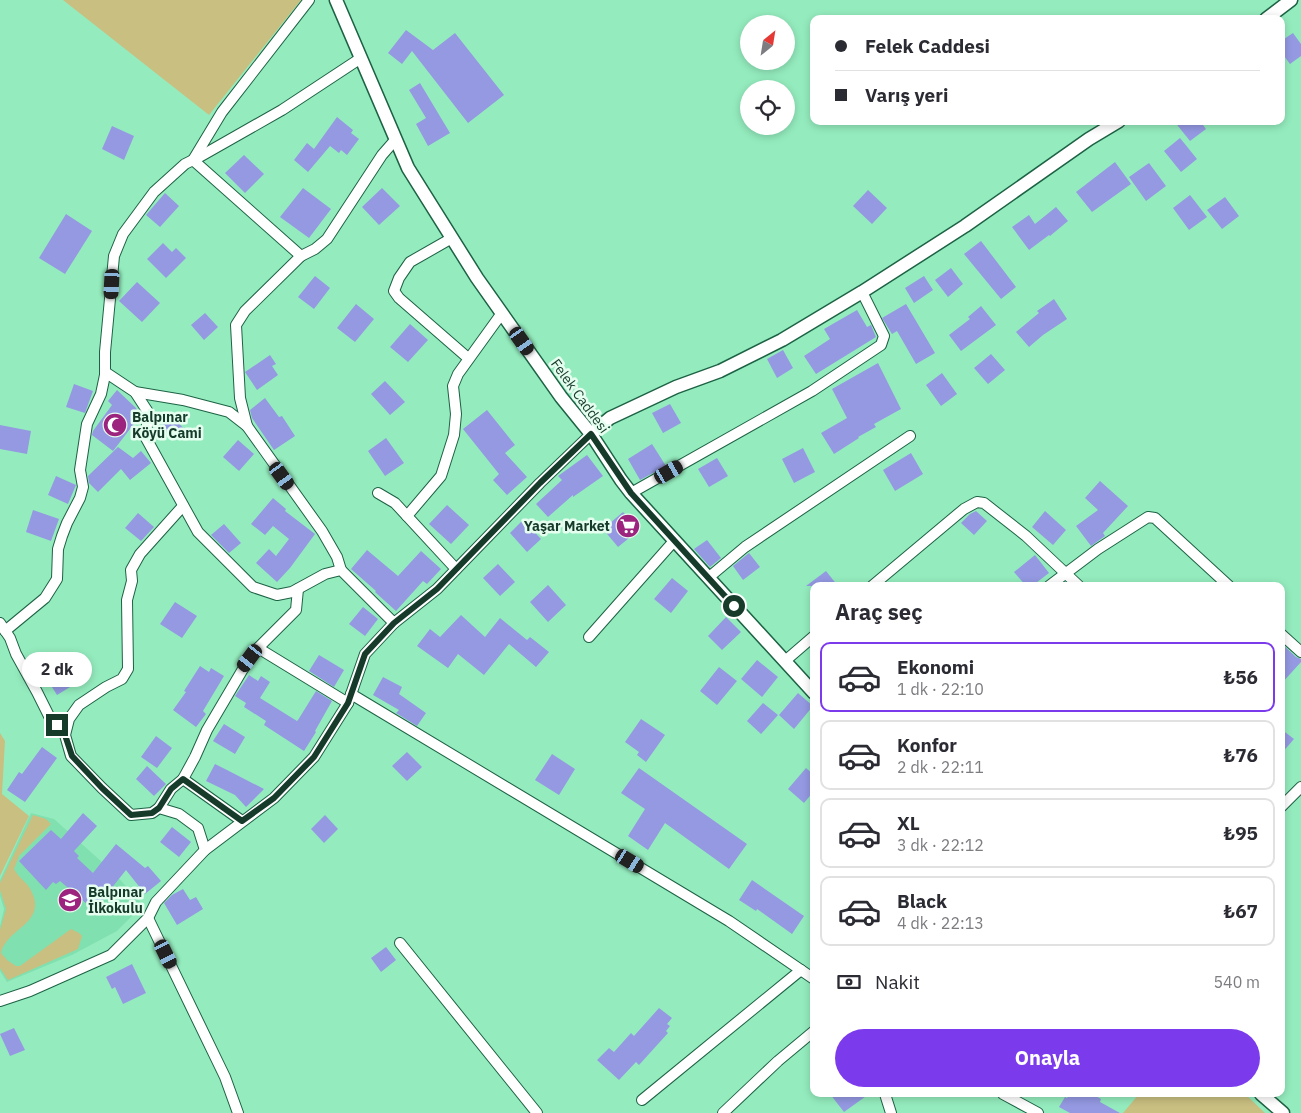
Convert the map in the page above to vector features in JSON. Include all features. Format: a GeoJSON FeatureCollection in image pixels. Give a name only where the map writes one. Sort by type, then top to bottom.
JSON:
{"type":"FeatureCollection","features":[{"type":"Feature","properties":{"kind":"street"},"geometry":{"type":"LineString","coordinates":[[193,160],[222,112],[309,0]]}},
{"type":"Feature","properties":{"kind":"street","name":"Felek Caddesi"},"geometry":{"type":"LineString","coordinates":[[336,0],[408,168],[502,313],[561,397],[591,434],[631,493],[810,689]]}},
{"type":"Feature","properties":{"kind":"street"},"geometry":{"type":"LineString","coordinates":[[1271,15],[1291,0]]}},
{"type":"Feature","properties":{"kind":"street"},"geometry":{"type":"LineString","coordinates":[[298,589],[296,610],[258,648],[243,669],[207,730],[196,757],[183,779],[171,789],[159,808],[152,813],[131,815],[72,756],[65,735],[48,716],[2,627],[45,598],[57,579],[58,549],[83,487],[80,470],[87,424],[101,394],[105,372],[105,352],[114,256],[123,234],[154,192],[185,164],[282,110],[361,58]]}},
{"type":"Feature","properties":{"kind":"street"},"geometry":{"type":"LineString","coordinates":[[0,1001],[30,991],[111,955],[148,918],[156,902],[205,850],[274,798],[314,757],[350,698],[365,654],[394,623],[437,589],[533,490],[610,418],[676,387],[720,371],[782,340],[862,292],[965,226],[1089,139],[1112,125]]}},
{"type":"Feature","properties":{"kind":"street"},"geometry":{"type":"LineString","coordinates":[[247,426],[240,398],[236,325],[245,311],[301,256],[315,249],[327,239],[382,155],[396,139]]}},
{"type":"Feature","properties":{"kind":"street"},"geometry":{"type":"LineString","coordinates":[[193,160],[301,256]]}},
{"type":"Feature","properties":{"kind":"street"},"geometry":{"type":"LineString","coordinates":[[452,238],[410,262],[399,278],[394,291],[399,298],[468,358]]}},
{"type":"Feature","properties":{"kind":"street"},"geometry":{"type":"LineString","coordinates":[[631,493],[812,391],[882,345],[884,336],[862,292]]}},
{"type":"Feature","properties":{"kind":"street"},"geometry":{"type":"LineString","coordinates":[[408,516],[441,476],[454,435],[456,414],[453,386],[458,374],[502,313]]}},
{"type":"Feature","properties":{"kind":"street"},"geometry":{"type":"LineString","coordinates":[[105,372],[135,392],[148,412],[146,438],[198,532],[253,587],[277,595],[292,592],[325,574],[341,570]]}},
{"type":"Feature","properties":{"kind":"street"},"geometry":{"type":"LineString","coordinates":[[135,392],[183,400],[229,412],[247,426],[322,531],[337,557],[341,570],[394,623]]}},
{"type":"Feature","properties":{"kind":"street"},"geometry":{"type":"LineString","coordinates":[[708,578],[745,546],[910,436]]}},
{"type":"Feature","properties":{"kind":"street"},"geometry":{"type":"LineString","coordinates":[[378,493],[395,503],[456,570]]}},
{"type":"Feature","properties":{"kind":"street"},"geometry":{"type":"LineString","coordinates":[[877,582],[964,509],[977,502],[984,503],[1026,536],[1074,582]]}},
{"type":"Feature","properties":{"kind":"street"},"geometry":{"type":"LineString","coordinates":[[65,735],[69,719],[78,705],[122,679],[128,669],[127,600],[132,581],[131,570],[140,554],[183,506]]}},
{"type":"Feature","properties":{"kind":"street"},"geometry":{"type":"LineString","coordinates":[[1054,582],[1098,549],[1148,517],[1155,518],[1225,582]]}},
{"type":"Feature","properties":{"kind":"street"},"geometry":{"type":"LineString","coordinates":[[589,637],[674,541]]}},
{"type":"Feature","properties":{"kind":"street"},"geometry":{"type":"LineString","coordinates":[[1285,638],[1301,652]]}},
{"type":"Feature","properties":{"kind":"street"},"geometry":{"type":"LineString","coordinates":[[785,661],[810,639]]}},
{"type":"Feature","properties":{"kind":"street"},"geometry":{"type":"LineString","coordinates":[[258,648],[350,698],[729,921],[810,976]]}},
{"type":"Feature","properties":{"kind":"street"},"geometry":{"type":"LineString","coordinates":[[183,779],[242,821]]}},
{"type":"Feature","properties":{"kind":"street"},"geometry":{"type":"LineString","coordinates":[[1285,803],[1301,787]]}},
{"type":"Feature","properties":{"kind":"street"},"geometry":{"type":"LineString","coordinates":[[159,808],[179,814],[198,828],[205,850]]}},
{"type":"Feature","properties":{"kind":"street"},"geometry":{"type":"LineString","coordinates":[[148,918],[225,1077],[238,1113]]}},
{"type":"Feature","properties":{"kind":"street"},"geometry":{"type":"LineString","coordinates":[[400,944],[537,1113]]}},
{"type":"Feature","properties":{"kind":"street"},"geometry":{"type":"LineString","coordinates":[[642,1100],[801,970]]}},
{"type":"Feature","properties":{"kind":"street"},"geometry":{"type":"LineString","coordinates":[[723,1113],[778,1061],[810,1034]]}},
{"type":"Feature","properties":{"kind":"street"},"geometry":{"type":"LineString","coordinates":[[886,1097],[892,1113]]}},
{"type":"Feature","properties":{"kind":"street"},"geometry":{"type":"LineString","coordinates":[[1009,1097],[1038,1113]]}},
{"type":"Feature","properties":{"kind":"street"},"geometry":{"type":"LineString","coordinates":[[1264,1097],[1283,1113]]}},
{"type":"Feature","properties":{"kind":"shaded area"},"geometry":{"type":"Polygon","coordinates":[[[63,0],[301,0],[209,115],[63,0]]]}},
{"type":"Feature","properties":{"kind":"shaded area"},"geometry":{"type":"Polygon","coordinates":[[[0,733],[5,741],[2,794],[29,816],[0,876],[0,733]]]}},
{"type":"Feature","properties":{"kind":"shaded area","name":"Balpınar İlkokulu"},"geometry":{"type":"Polygon","coordinates":[[[31,813],[54,819],[113,872],[143,905],[117,931],[72,955],[7,982],[0,971],[0,926],[4,909],[0,896],[0,880],[31,813]]]}},
{"type":"Feature","properties":{"kind":"shaded area"},"geometry":{"type":"Polygon","coordinates":[[[33,815],[46,819],[51,824],[19,856],[14,869],[29,887],[34,899],[35,909],[26,924],[5,944],[1,953],[7,960],[16,966],[20,966],[71,929],[82,936],[78,949],[8,980],[0,968],[0,930],[6,909],[0,890],[0,883],[33,815]]]}},
{"type":"Feature","properties":{"kind":"shaded area"},"geometry":{"type":"Polygon","coordinates":[[[1136,1097],[1248,1097],[1265,1113],[1123,1113],[1136,1097]]]}},
{"type":"Feature","properties":{"kind":"building"},"geometry":{"type":"Polygon","coordinates":[[[406,30],[433,50],[455,33],[504,95],[468,123],[412,51],[402,64],[388,53],[406,30]]]}},
{"type":"Feature","properties":{"kind":"building"},"geometry":{"type":"Polygon","coordinates":[[[1293,33],[1301,44],[1301,56],[1290,64],[1285,57],[1285,38],[1293,33]]]}},
{"type":"Feature","properties":{"kind":"building"},"geometry":{"type":"Polygon","coordinates":[[[420,83],[450,133],[428,146],[416,124],[426,118],[409,90],[420,83]]]}},
{"type":"Feature","properties":{"kind":"building"},"geometry":{"type":"Polygon","coordinates":[[[337,117],[353,130],[351,133],[359,139],[347,155],[341,150],[339,153],[330,146],[308,172],[294,160],[307,143],[314,149],[337,117]]]}},
{"type":"Feature","properties":{"kind":"building"},"geometry":{"type":"Polygon","coordinates":[[[1177,125],[1203,125],[1206,129],[1190,141],[1177,125]]]}},
{"type":"Feature","properties":{"kind":"building"},"geometry":{"type":"Polygon","coordinates":[[[112,126],[134,136],[124,160],[102,149],[112,126]]]}},
{"type":"Feature","properties":{"kind":"building"},"geometry":{"type":"Polygon","coordinates":[[[1180,138],[1197,159],[1181,172],[1164,151],[1180,138]]]}},
{"type":"Feature","properties":{"kind":"building"},"geometry":{"type":"Polygon","coordinates":[[[244,155],[264,174],[245,193],[225,173],[244,155]]]}},
{"type":"Feature","properties":{"kind":"building"},"geometry":{"type":"Polygon","coordinates":[[[1115,162],[1131,184],[1092,212],[1076,192],[1115,162]]]}},
{"type":"Feature","properties":{"kind":"building"},"geometry":{"type":"Polygon","coordinates":[[[1149,163],[1166,186],[1146,201],[1129,177],[1149,163]]]}},
{"type":"Feature","properties":{"kind":"building"},"geometry":{"type":"Polygon","coordinates":[[[303,188],[331,209],[309,238],[280,217],[303,188]]]}},
{"type":"Feature","properties":{"kind":"building"},"geometry":{"type":"Polygon","coordinates":[[[382,188],[400,206],[379,225],[362,207],[382,188]]]}},
{"type":"Feature","properties":{"kind":"building"},"geometry":{"type":"Polygon","coordinates":[[[868,190],[887,208],[872,224],[853,206],[868,190]]]}},
{"type":"Feature","properties":{"kind":"building"},"geometry":{"type":"Polygon","coordinates":[[[165,193],[179,206],[160,227],[146,215],[165,193]]]}},
{"type":"Feature","properties":{"kind":"building"},"geometry":{"type":"Polygon","coordinates":[[[1190,195],[1207,217],[1189,230],[1173,208],[1190,195]]]}},
{"type":"Feature","properties":{"kind":"building"},"geometry":{"type":"Polygon","coordinates":[[[1225,197],[1239,216],[1222,229],[1207,210],[1225,197]]]}},
{"type":"Feature","properties":{"kind":"building"},"geometry":{"type":"Polygon","coordinates":[[[1056,207],[1068,221],[1029,250],[1012,227],[1029,215],[1035,224],[1056,207]]]}},
{"type":"Feature","properties":{"kind":"building"},"geometry":{"type":"Polygon","coordinates":[[[66,214],[92,231],[65,274],[39,258],[66,214]]]}},
{"type":"Feature","properties":{"kind":"building"},"geometry":{"type":"Polygon","coordinates":[[[981,241],[1016,287],[1001,299],[964,254],[981,241]]]}},
{"type":"Feature","properties":{"kind":"building"},"geometry":{"type":"Polygon","coordinates":[[[163,243],[172,252],[176,248],[186,258],[166,278],[147,259],[163,243]]]}},
{"type":"Feature","properties":{"kind":"building"},"geometry":{"type":"Polygon","coordinates":[[[951,268],[963,284],[948,297],[935,280],[951,268]]]}},
{"type":"Feature","properties":{"kind":"building"},"geometry":{"type":"Polygon","coordinates":[[[315,276],[330,288],[314,309],[298,297],[315,276]]]}},
{"type":"Feature","properties":{"kind":"building"},"geometry":{"type":"Polygon","coordinates":[[[924,276],[933,290],[914,303],[905,288],[924,276]]]}},
{"type":"Feature","properties":{"kind":"building"},"geometry":{"type":"Polygon","coordinates":[[[137,282],[160,303],[142,322],[119,301],[137,282]]]}},
{"type":"Feature","properties":{"kind":"building"},"geometry":{"type":"Polygon","coordinates":[[[1054,299],[1067,319],[1029,347],[1016,332],[1039,313],[1037,311],[1054,299]]]}},
{"type":"Feature","properties":{"kind":"building"},"geometry":{"type":"Polygon","coordinates":[[[356,304],[374,319],[355,342],[337,328],[356,304]]]}},
{"type":"Feature","properties":{"kind":"building"},"geometry":{"type":"Polygon","coordinates":[[[906,304],[935,353],[916,364],[897,331],[892,334],[882,318],[906,304]]]}},
{"type":"Feature","properties":{"kind":"building"},"geometry":{"type":"Polygon","coordinates":[[[981,306],[996,325],[961,351],[949,335],[970,319],[968,317],[981,306]]]}},
{"type":"Feature","properties":{"kind":"building"},"geometry":{"type":"Polygon","coordinates":[[[857,310],[867,327],[871,325],[876,337],[816,374],[804,356],[830,339],[824,329],[857,310]]]}},
{"type":"Feature","properties":{"kind":"building"},"geometry":{"type":"Polygon","coordinates":[[[205,313],[218,327],[204,340],[191,325],[205,313]]]}},
{"type":"Feature","properties":{"kind":"building"},"geometry":{"type":"Polygon","coordinates":[[[410,324],[428,340],[408,362],[390,347],[410,324]]]}},
{"type":"Feature","properties":{"kind":"building"},"geometry":{"type":"Polygon","coordinates":[[[783,350],[793,368],[777,378],[767,359],[783,350]]]}},
{"type":"Feature","properties":{"kind":"building"},"geometry":{"type":"Polygon","coordinates":[[[991,354],[1005,370],[988,384],[974,368],[991,354]]]}},
{"type":"Feature","properties":{"kind":"building"},"geometry":{"type":"Polygon","coordinates":[[[270,355],[276,364],[272,366],[278,375],[257,390],[245,372],[270,355]]]}},
{"type":"Feature","properties":{"kind":"building"},"geometry":{"type":"Polygon","coordinates":[[[878,363],[901,409],[874,424],[876,427],[834,454],[821,433],[847,418],[832,389],[878,363]]]}},
{"type":"Feature","properties":{"kind":"building"},"geometry":{"type":"Polygon","coordinates":[[[942,373],[957,394],[941,406],[926,385],[942,373]]]}},
{"type":"Feature","properties":{"kind":"building"},"geometry":{"type":"Polygon","coordinates":[[[385,381],[405,402],[390,415],[371,394],[385,381]]]}},
{"type":"Feature","properties":{"kind":"building"},"geometry":{"type":"Polygon","coordinates":[[[74,384],[93,391],[85,413],[66,407],[74,384]]]}},
{"type":"Feature","properties":{"kind":"building","name":"Balpınar Köyü Cami"},"geometry":{"type":"Polygon","coordinates":[[[117,390],[136,408],[140,416],[113,451],[92,435],[112,405],[108,401],[117,390]]]}},
{"type":"Feature","properties":{"kind":"building"},"geometry":{"type":"Polygon","coordinates":[[[265,398],[279,417],[282,416],[295,436],[274,450],[252,418],[250,410],[265,398]]]}},
{"type":"Feature","properties":{"kind":"building"},"geometry":{"type":"Polygon","coordinates":[[[670,404],[681,423],[663,433],[652,413],[670,404]]]}},
{"type":"Feature","properties":{"kind":"building"},"geometry":{"type":"Polygon","coordinates":[[[487,410],[515,445],[505,453],[527,477],[507,495],[493,480],[499,474],[463,429],[487,410]]]}},
{"type":"Feature","properties":{"kind":"building"},"geometry":{"type":"Polygon","coordinates":[[[172,416],[185,430],[174,440],[161,426],[172,416]]]}},
{"type":"Feature","properties":{"kind":"building"},"geometry":{"type":"Polygon","coordinates":[[[0,425],[31,431],[27,454],[0,449],[0,425]]]}},
{"type":"Feature","properties":{"kind":"building"},"geometry":{"type":"Polygon","coordinates":[[[386,438],[404,463],[385,476],[368,451],[386,438]]]}},
{"type":"Feature","properties":{"kind":"building"},"geometry":{"type":"Polygon","coordinates":[[[238,440],[254,454],[239,471],[223,457],[238,440]]]}},
{"type":"Feature","properties":{"kind":"building"},"geometry":{"type":"Polygon","coordinates":[[[652,444],[666,466],[640,480],[628,459],[652,444]]]}},
{"type":"Feature","properties":{"kind":"building"},"geometry":{"type":"Polygon","coordinates":[[[118,447],[133,458],[141,451],[151,463],[130,480],[121,469],[98,492],[89,483],[88,476],[118,447]]]}},
{"type":"Feature","properties":{"kind":"building"},"geometry":{"type":"Polygon","coordinates":[[[803,448],[815,472],[794,483],[782,459],[803,448]]]}},
{"type":"Feature","properties":{"kind":"building"},"geometry":{"type":"Polygon","coordinates":[[[911,453],[923,474],[895,491],[883,470],[911,453]]]}},
{"type":"Feature","properties":{"kind":"building"},"geometry":{"type":"Polygon","coordinates":[[[587,455],[603,476],[573,497],[573,495],[548,517],[536,504],[562,480],[558,476],[587,455]]]}},
{"type":"Feature","properties":{"kind":"building"},"geometry":{"type":"Polygon","coordinates":[[[717,458],[728,476],[709,487],[698,469],[717,458]]]}},
{"type":"Feature","properties":{"kind":"building"},"geometry":{"type":"Polygon","coordinates":[[[56,476],[76,485],[68,504],[48,495],[56,476]]]}},
{"type":"Feature","properties":{"kind":"building"},"geometry":{"type":"Polygon","coordinates":[[[1100,481],[1128,506],[1103,533],[1105,536],[1091,546],[1076,526],[1098,510],[1085,498],[1100,481]]]}},
{"type":"Feature","properties":{"kind":"building"},"geometry":{"type":"Polygon","coordinates":[[[273,498],[286,509],[285,511],[315,534],[290,568],[277,582],[256,563],[269,549],[276,556],[289,539],[273,526],[265,535],[251,524],[273,498]]]}},
{"type":"Feature","properties":{"kind":"building"},"geometry":{"type":"Polygon","coordinates":[[[447,505],[469,525],[451,544],[429,524],[447,505]]]}},
{"type":"Feature","properties":{"kind":"building"},"geometry":{"type":"Polygon","coordinates":[[[33,510],[59,519],[51,541],[26,532],[33,510]]]}},
{"type":"Feature","properties":{"kind":"building"},"geometry":{"type":"Polygon","coordinates":[[[976,511],[987,521],[974,535],[961,523],[976,511]]]}},
{"type":"Feature","properties":{"kind":"building"},"geometry":{"type":"Polygon","coordinates":[[[1045,511],[1066,530],[1053,545],[1032,527],[1045,511]]]}},
{"type":"Feature","properties":{"kind":"building"},"geometry":{"type":"Polygon","coordinates":[[[623,512],[639,530],[618,547],[603,529],[623,512]]]}},
{"type":"Feature","properties":{"kind":"building"},"geometry":{"type":"Polygon","coordinates":[[[138,513],[154,527],[141,541],[125,528],[138,513]]]}},
{"type":"Feature","properties":{"kind":"building"},"geometry":{"type":"Polygon","coordinates":[[[523,520],[541,539],[527,552],[510,533],[523,520]]]}},
{"type":"Feature","properties":{"kind":"building"},"geometry":{"type":"Polygon","coordinates":[[[224,524],[241,543],[229,553],[211,535],[224,524]]]}},
{"type":"Feature","properties":{"kind":"building"},"geometry":{"type":"Polygon","coordinates":[[[707,540],[721,558],[710,567],[694,549],[707,540]]]}},
{"type":"Feature","properties":{"kind":"building"},"geometry":{"type":"Polygon","coordinates":[[[367,550],[398,576],[421,551],[441,569],[427,584],[423,581],[396,611],[351,569],[367,550]]]}},
{"type":"Feature","properties":{"kind":"building"},"geometry":{"type":"Polygon","coordinates":[[[749,553],[760,567],[743,580],[733,566],[749,553]]]}},
{"type":"Feature","properties":{"kind":"building"},"geometry":{"type":"Polygon","coordinates":[[[1035,555],[1049,573],[1037,582],[1023,582],[1014,572],[1035,555]]]}},
{"type":"Feature","properties":{"kind":"building"},"geometry":{"type":"Polygon","coordinates":[[[498,564],[515,582],[500,596],[483,578],[498,564]]]}},
{"type":"Feature","properties":{"kind":"building"},"geometry":{"type":"Polygon","coordinates":[[[826,571],[835,582],[811,582],[826,571]]]}},
{"type":"Feature","properties":{"kind":"building"},"geometry":{"type":"Polygon","coordinates":[[[672,578],[688,591],[671,613],[654,599],[672,578]]]}},
{"type":"Feature","properties":{"kind":"building"},"geometry":{"type":"Polygon","coordinates":[[[548,585],[566,605],[548,622],[530,602],[548,585]]]}},
{"type":"Feature","properties":{"kind":"building"},"geometry":{"type":"Polygon","coordinates":[[[175,602],[197,616],[182,638],[160,624],[175,602]]]}},
{"type":"Feature","properties":{"kind":"building"},"geometry":{"type":"Polygon","coordinates":[[[363,607],[378,619],[365,636],[349,624],[363,607]]]}},
{"type":"Feature","properties":{"kind":"building"},"geometry":{"type":"Polygon","coordinates":[[[461,615],[485,637],[500,618],[527,640],[530,637],[549,652],[536,667],[509,644],[484,675],[458,654],[448,668],[417,646],[430,629],[440,637],[461,615]]]}},
{"type":"Feature","properties":{"kind":"building"},"geometry":{"type":"Polygon","coordinates":[[[726,617],[741,632],[722,650],[708,636],[726,617]]]}},
{"type":"Feature","properties":{"kind":"building"},"geometry":{"type":"Polygon","coordinates":[[[1285,647],[1301,659],[1301,662],[1285,680],[1285,647]]]}},
{"type":"Feature","properties":{"kind":"building"},"geometry":{"type":"Polygon","coordinates":[[[319,655],[344,670],[334,687],[309,671],[319,655]]]}},
{"type":"Feature","properties":{"kind":"building"},"geometry":{"type":"Polygon","coordinates":[[[757,660],[778,677],[762,697],[741,679],[757,660]]]}},
{"type":"Feature","properties":{"kind":"building"},"geometry":{"type":"Polygon","coordinates":[[[63,665],[75,684],[57,695],[45,676],[63,665]]]}},
{"type":"Feature","properties":{"kind":"building"},"geometry":{"type":"Polygon","coordinates":[[[200,666],[209,672],[211,668],[224,676],[203,711],[206,714],[196,727],[173,710],[186,692],[184,691],[200,666]]]}},
{"type":"Feature","properties":{"kind":"building"},"geometry":{"type":"Polygon","coordinates":[[[719,667],[737,681],[717,705],[700,691],[719,667]]]}},
{"type":"Feature","properties":{"kind":"building"},"geometry":{"type":"Polygon","coordinates":[[[249,675],[258,681],[261,676],[270,682],[260,698],[297,721],[316,691],[332,701],[304,751],[264,725],[266,721],[244,707],[246,703],[235,696],[249,675]]]}},
{"type":"Feature","properties":{"kind":"building"},"geometry":{"type":"Polygon","coordinates":[[[383,677],[402,687],[399,694],[426,713],[417,726],[396,713],[399,710],[373,695],[383,677]]]}},
{"type":"Feature","properties":{"kind":"building"},"geometry":{"type":"Polygon","coordinates":[[[798,693],[810,703],[810,710],[794,729],[779,715],[798,693]]]}},
{"type":"Feature","properties":{"kind":"building"},"geometry":{"type":"Polygon","coordinates":[[[763,703],[778,715],[761,734],[747,721],[763,703]]]}},
{"type":"Feature","properties":{"kind":"building"},"geometry":{"type":"Polygon","coordinates":[[[641,719],[665,735],[646,762],[637,755],[639,752],[625,742],[641,719]]]}},
{"type":"Feature","properties":{"kind":"building"},"geometry":{"type":"Polygon","coordinates":[[[224,724],[245,737],[235,754],[213,741],[224,724]]]}},
{"type":"Feature","properties":{"kind":"building"},"geometry":{"type":"Polygon","coordinates":[[[1285,732],[1294,739],[1285,749],[1285,732]]]}},
{"type":"Feature","properties":{"kind":"building"},"geometry":{"type":"Polygon","coordinates":[[[156,736],[172,748],[157,768],[141,757],[156,736]]]}},
{"type":"Feature","properties":{"kind":"building"},"geometry":{"type":"Polygon","coordinates":[[[42,747],[57,758],[25,802],[7,790],[19,772],[22,774],[42,747]]]}},
{"type":"Feature","properties":{"kind":"building"},"geometry":{"type":"Polygon","coordinates":[[[407,752],[422,767],[407,781],[392,766],[407,752]]]}},
{"type":"Feature","properties":{"kind":"building"},"geometry":{"type":"Polygon","coordinates":[[[552,754],[575,769],[559,795],[535,780],[552,754]]]}},
{"type":"Feature","properties":{"kind":"building"},"geometry":{"type":"Polygon","coordinates":[[[215,764],[264,789],[246,807],[235,795],[206,781],[215,764]]]}},
{"type":"Feature","properties":{"kind":"building"},"geometry":{"type":"Polygon","coordinates":[[[147,766],[166,784],[154,796],[136,779],[147,766]]]}},
{"type":"Feature","properties":{"kind":"building"},"geometry":{"type":"Polygon","coordinates":[[[639,768],[747,844],[729,869],[665,823],[648,850],[628,836],[645,809],[621,793],[639,768]]]}},
{"type":"Feature","properties":{"kind":"building"},"geometry":{"type":"Polygon","coordinates":[[[806,768],[810,772],[810,796],[804,803],[788,789],[806,768]]]}},
{"type":"Feature","properties":{"kind":"building"},"geometry":{"type":"Polygon","coordinates":[[[83,813],[97,826],[74,851],[79,856],[77,858],[93,873],[116,844],[145,868],[148,866],[161,881],[145,894],[126,870],[94,910],[60,881],[56,884],[53,882],[46,890],[19,861],[51,830],[61,839],[83,813]]]}},
{"type":"Feature","properties":{"kind":"building"},"geometry":{"type":"Polygon","coordinates":[[[325,815],[338,829],[324,843],[311,829],[325,815]]]}},
{"type":"Feature","properties":{"kind":"building"},"geometry":{"type":"Polygon","coordinates":[[[172,827],[191,842],[179,857],[160,842],[172,827]]]}},
{"type":"Feature","properties":{"kind":"building"},"geometry":{"type":"Polygon","coordinates":[[[752,880],[804,916],[792,934],[757,909],[756,911],[739,900],[752,880]]]}},
{"type":"Feature","properties":{"kind":"building"},"geometry":{"type":"Polygon","coordinates":[[[183,889],[190,900],[196,897],[203,909],[177,925],[164,903],[172,895],[183,889]]]}},
{"type":"Feature","properties":{"kind":"building"},"geometry":{"type":"Polygon","coordinates":[[[386,947],[396,960],[381,972],[371,958],[386,947]]]}},
{"type":"Feature","properties":{"kind":"building"},"geometry":{"type":"Polygon","coordinates":[[[132,964],[146,993],[123,1004],[115,987],[112,989],[106,977],[132,964]]]}},
{"type":"Feature","properties":{"kind":"building"},"geometry":{"type":"Polygon","coordinates":[[[659,1008],[672,1018],[667,1024],[670,1026],[666,1031],[668,1033],[639,1065],[636,1062],[619,1080],[597,1060],[609,1048],[614,1052],[631,1033],[634,1036],[659,1008]]]}},
{"type":"Feature","properties":{"kind":"building"},"geometry":{"type":"Polygon","coordinates":[[[14,1028],[25,1050],[10,1056],[0,1034],[14,1028]]]}},
{"type":"Feature","properties":{"kind":"building"},"geometry":{"type":"Polygon","coordinates":[[[832,1097],[865,1097],[844,1112],[832,1097]]]}},
{"type":"Feature","properties":{"kind":"building"},"geometry":{"type":"Polygon","coordinates":[[[1065,1097],[1097,1097],[1101,1099],[1100,1102],[1120,1113],[1070,1113],[1059,1107],[1065,1097]]]}},
{"type":"Feature","properties":{"kind":"place","name":"Balpınar Köyü Cami"},"geometry":{"type":"Point","coordinates":[115,425]}},
{"type":"Feature","properties":{"kind":"place","name":"Yaşar Market"},"geometry":{"type":"Point","coordinates":[628,526]}},
{"type":"Feature","properties":{"kind":"place","name":"Balpınar İlkokulu"},"geometry":{"type":"Point","coordinates":[70,900]}},
{"type":"Feature","properties":{"kind":"route"},"geometry":{"type":"LineString","coordinates":[[57,725],[65,735],[72,756],[131,815],[152,813],[159,808],[171,789],[183,779],[242,821],[274,798],[314,757],[348,703],[365,654],[394,623],[437,589],[540,483],[591,434],[631,493],[734,606]]}}]}
